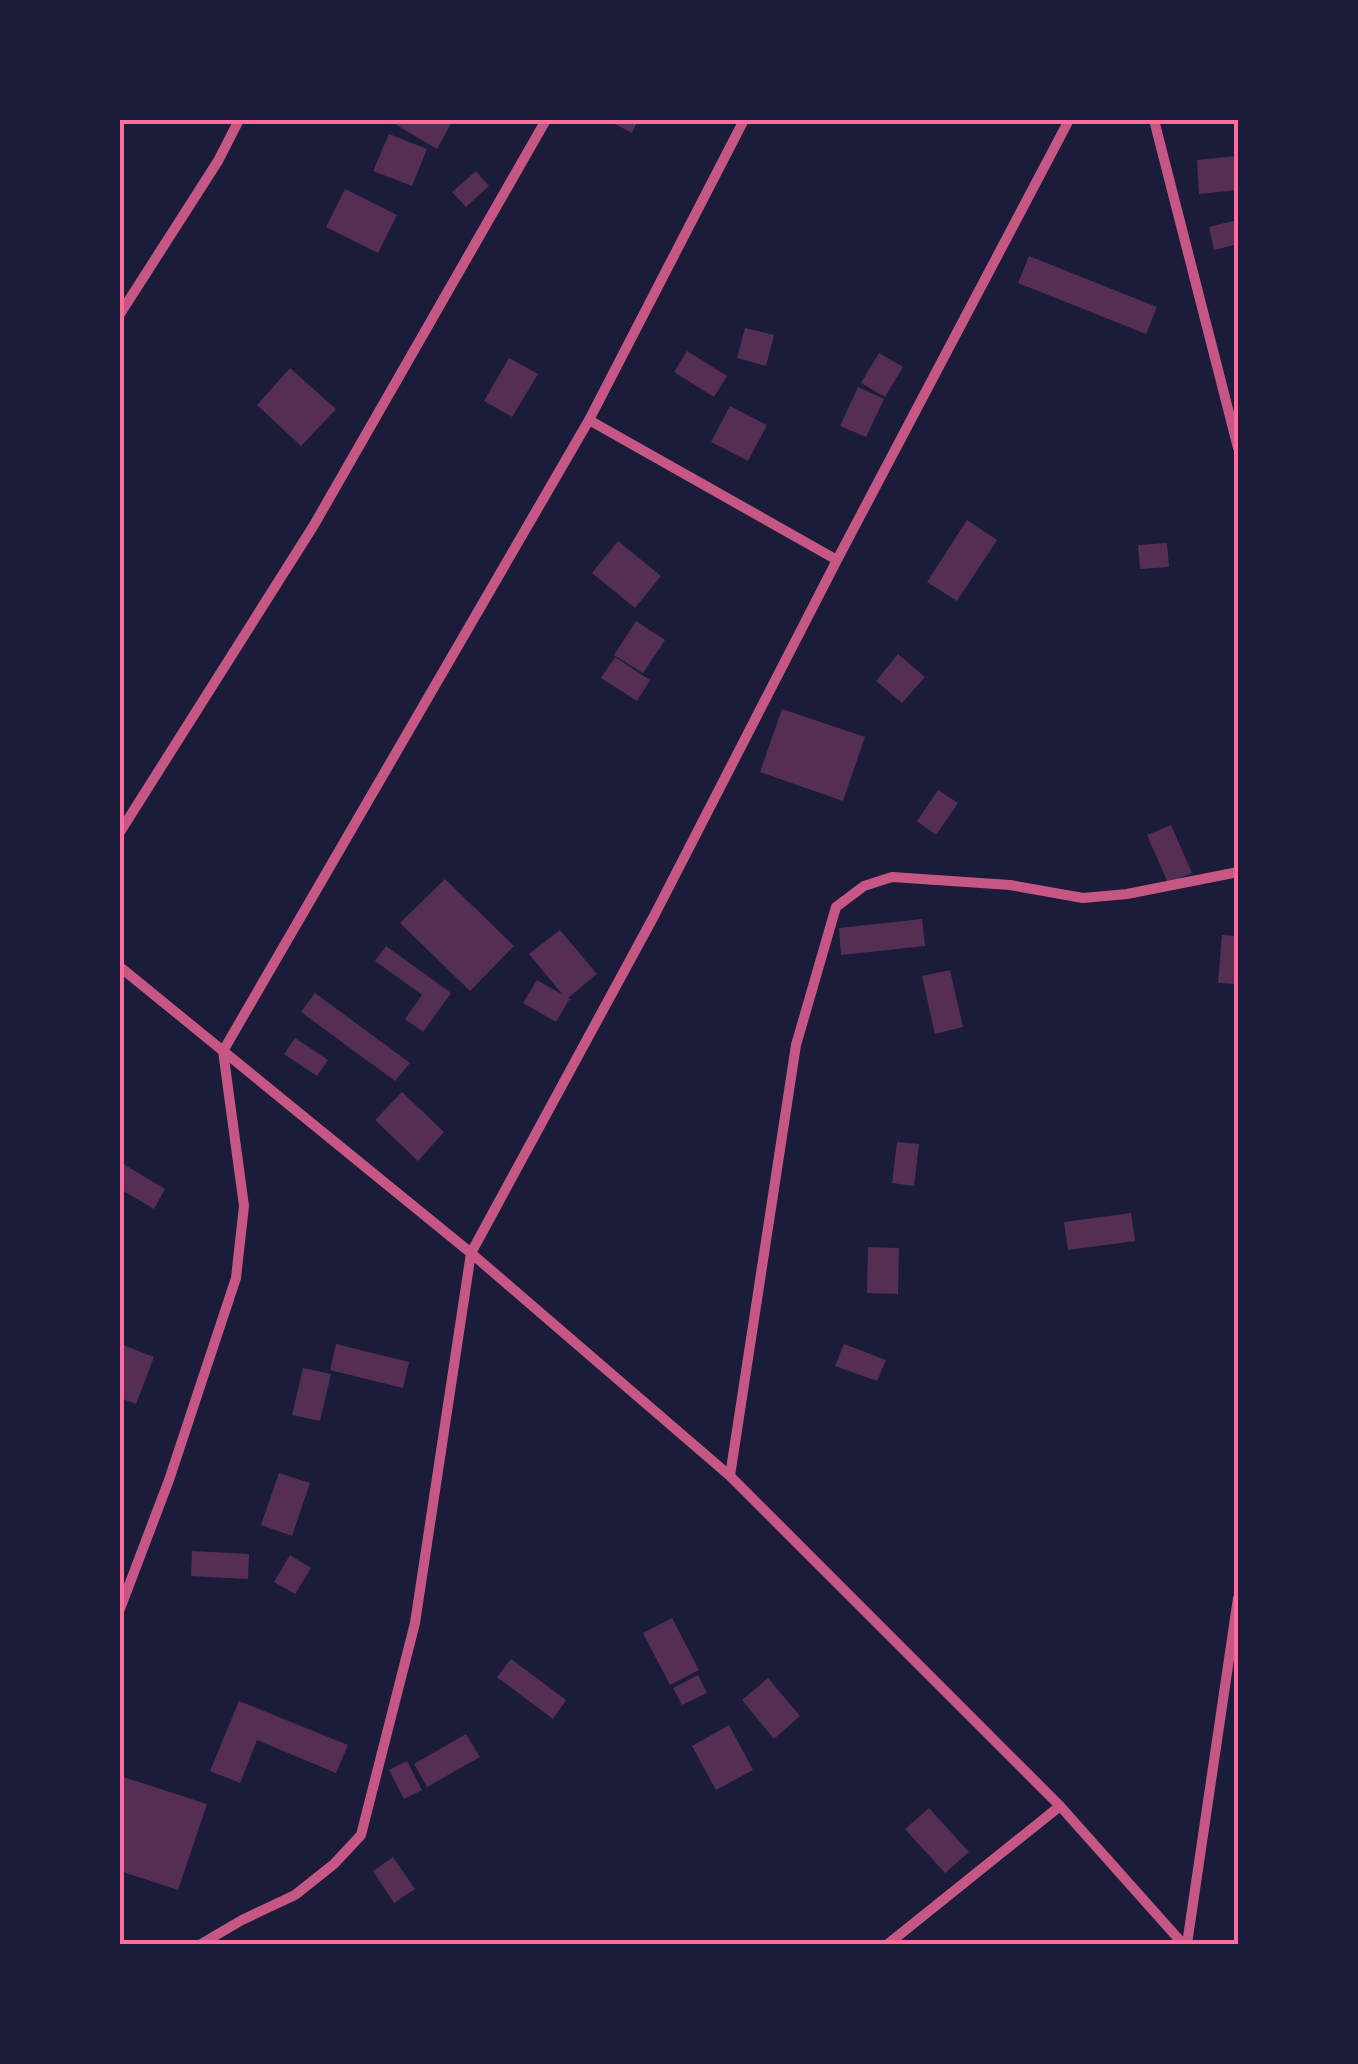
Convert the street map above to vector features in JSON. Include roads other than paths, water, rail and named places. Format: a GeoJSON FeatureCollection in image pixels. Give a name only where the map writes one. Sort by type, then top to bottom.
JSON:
{"type":"FeatureCollection","features":[{"type":"Feature","properties":{"kind":"street"},"geometry":{"type":"LineString","coordinates":[[120,314],[218,161],[239,120]]}},
{"type":"Feature","properties":{"kind":"street"},"geometry":{"type":"LineString","coordinates":[[120,832],[314,525],[546,120]]}},
{"type":"Feature","properties":{"kind":"street"},"geometry":{"type":"LineString","coordinates":[[120,1609],[169,1480],[236,1278],[244,1206],[223,1052],[589,420],[744,120]]}},
{"type":"Feature","properties":{"kind":"street"},"geometry":{"type":"LineString","coordinates":[[201,1944],[295,1894],[334,1864],[360,1835],[414,1623],[471,1253],[654,916],[836,560],[1070,120]]}},
{"type":"Feature","properties":{"kind":"street"},"geometry":{"type":"LineString","coordinates":[[1154,120],[1238,448]]}},
{"type":"Feature","properties":{"kind":"street"},"geometry":{"type":"LineString","coordinates":[[589,420],[836,560]]}},
{"type":"Feature","properties":{"kind":"street"},"geometry":{"type":"LineString","coordinates":[[730,1476],[796,1045],[836,907],[864,886],[892,876],[1010,884],[1083,898],[1127,894],[1238,872]]}},
{"type":"Feature","properties":{"kind":"street"},"geometry":{"type":"LineString","coordinates":[[120,967],[471,1253],[730,1476],[1060,1806],[1185,1944]]}},
{"type":"Feature","properties":{"kind":"street"},"geometry":{"type":"LineString","coordinates":[[1185,1944],[1238,1598]]}},
{"type":"Feature","properties":{"kind":"street"},"geometry":{"type":"LineString","coordinates":[[888,1944],[1060,1806]]}}]}
